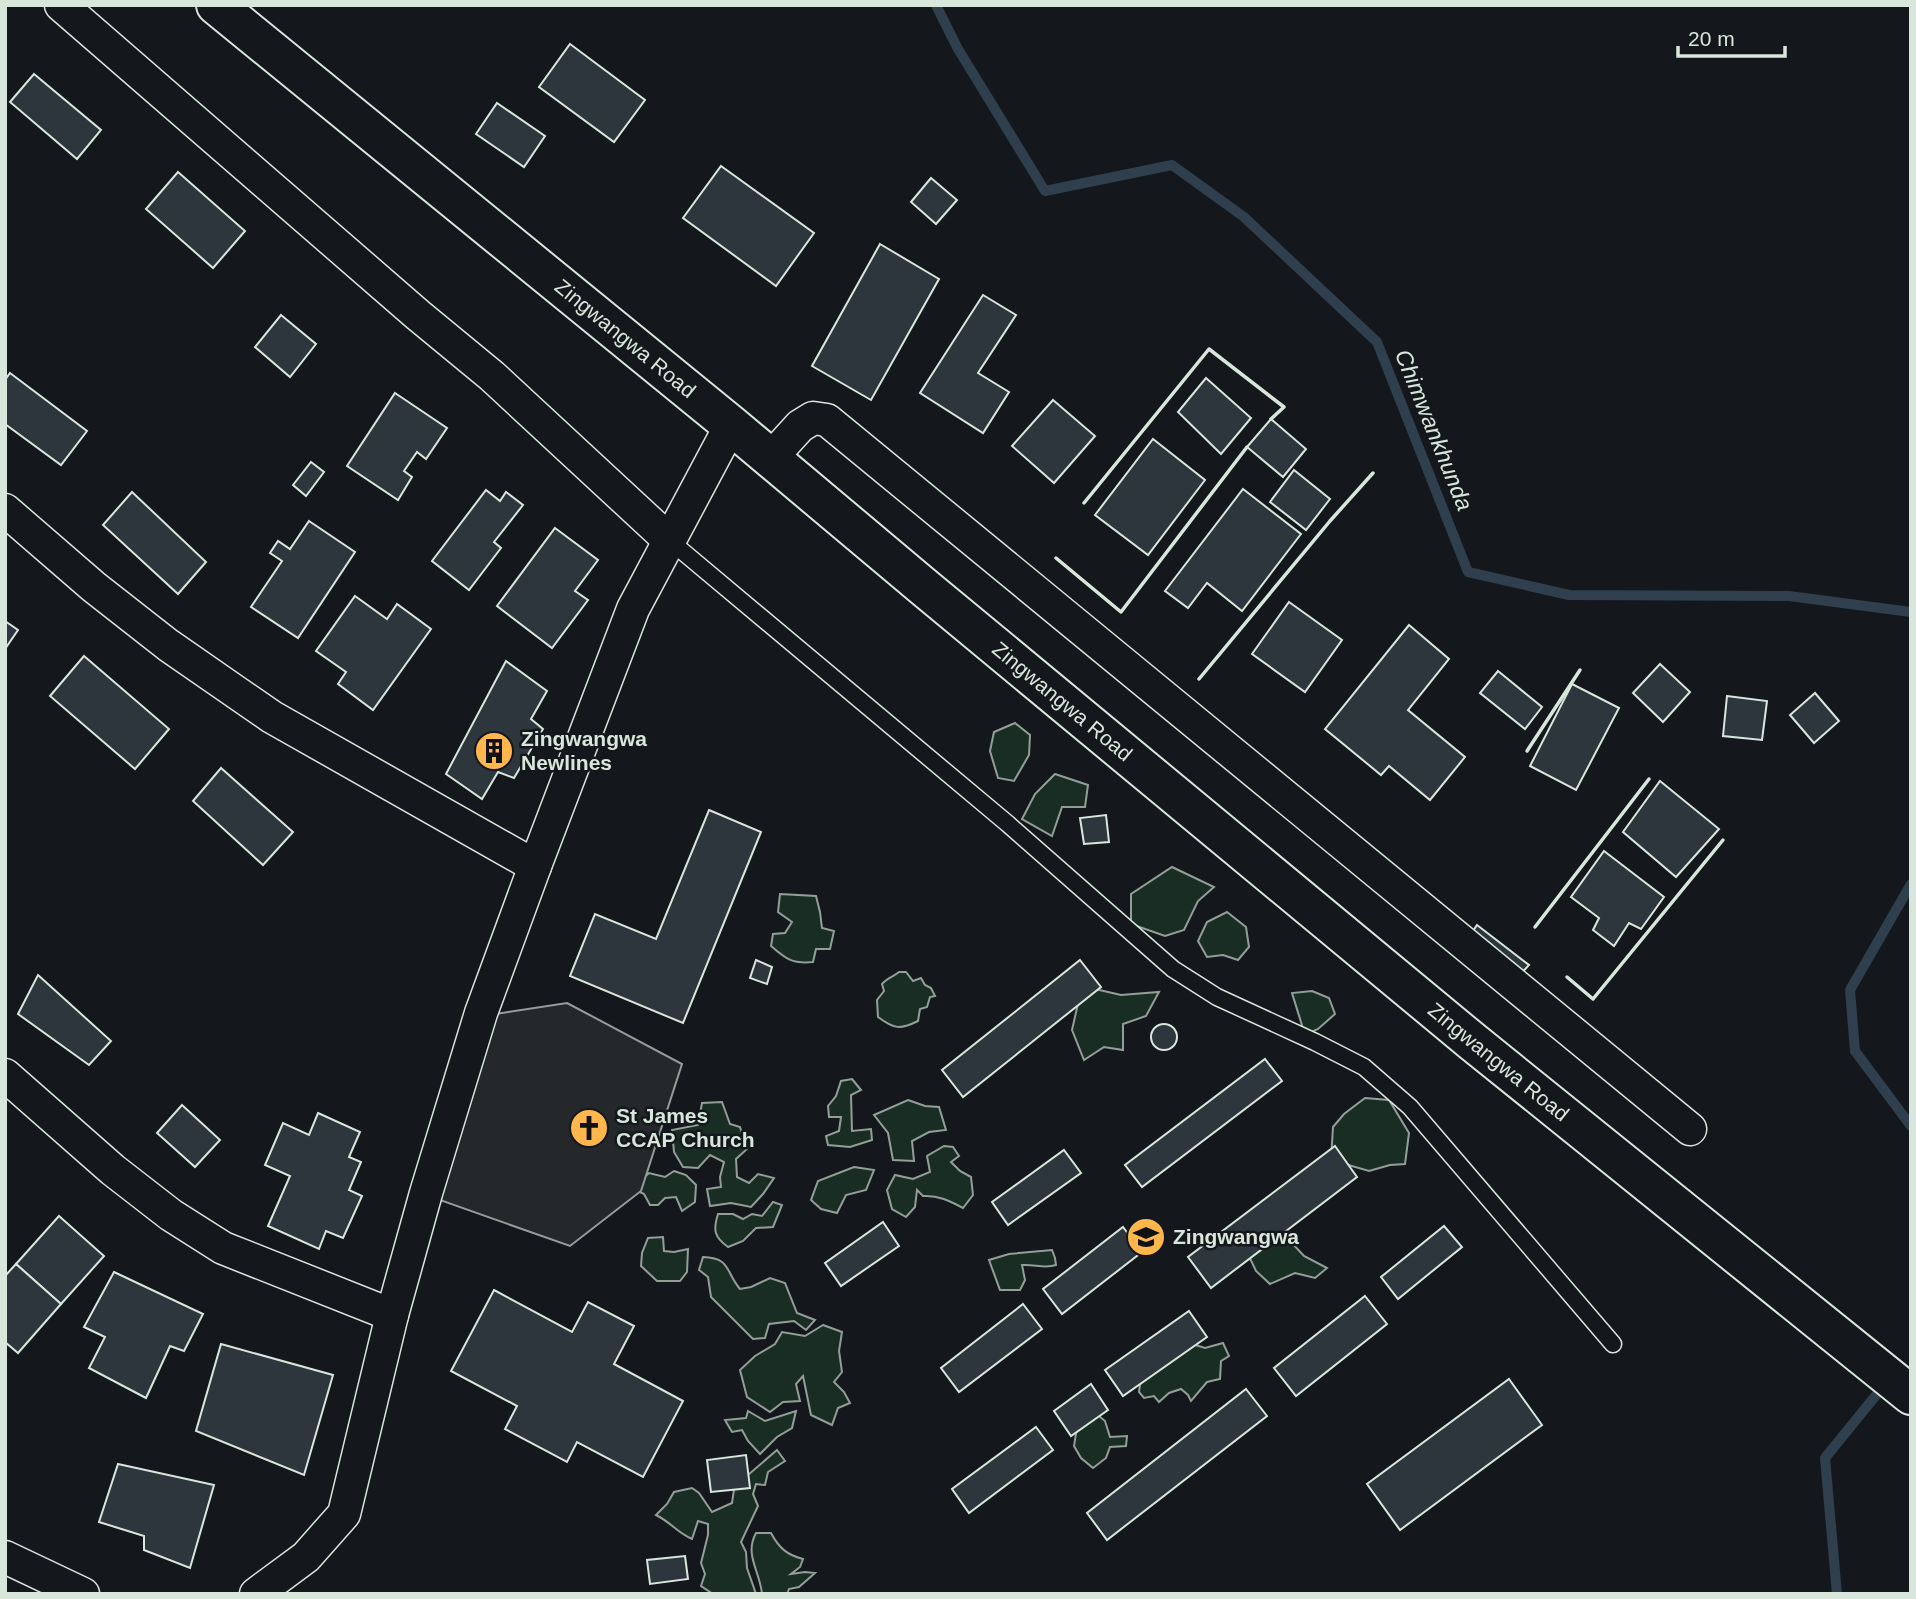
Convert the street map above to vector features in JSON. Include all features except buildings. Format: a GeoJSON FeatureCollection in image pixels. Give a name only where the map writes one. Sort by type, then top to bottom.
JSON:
{"type":"FeatureCollection","features":[{"type":"Feature","properties":{"kind":"street"},"geometry":{"type":"LineString","coordinates":[[61,5],[492,376],[669,540]]}},
{"type":"Feature","properties":{"kind":"street","name":"Zingwangwa Road"},"geometry":{"type":"LineString","coordinates":[[216,5],[731,425],[1463,1033],[1911,1395]]}},
{"type":"Feature","properties":{"kind":"street"},"geometry":{"type":"LineString","coordinates":[[771,458],[800,426],[813,418],[827,420],[1690,1129]]}},
{"type":"Feature","properties":{"kind":"street"},"geometry":{"type":"LineString","coordinates":[[256,1594],[306,1557],[344,1514],[392,1315],[481,1013],[534,866],[633,609],[731,425]]}},
{"type":"Feature","properties":{"kind":"street"},"geometry":{"type":"LineString","coordinates":[[5,510],[94,587],[168,645],[272,717],[534,866]]}},
{"type":"Feature","properties":{"kind":"street"},"geometry":{"type":"LineString","coordinates":[[5,1075],[113,1170],[171,1215],[223,1248],[392,1315]]}},
{"type":"Feature","properties":{"kind":"street"},"geometry":{"type":"LineString","coordinates":[[5,1557],[83,1594]]}},
{"type":"Feature","properties":{"kind":"lane"},"geometry":{"type":"LineString","coordinates":[[669,540],[1008,824],[1173,969],[1217,997],[1364,1067],[1410,1107],[1613,1344]]}},
{"type":"Feature","properties":{"kind":"green space"},"geometry":{"type":"Polygon","coordinates":[[[1015,723],[1030,735],[1029,755],[1014,781],[998,778],[990,751],[994,732],[1015,723]]]}},
{"type":"Feature","properties":{"kind":"green space"},"geometry":{"type":"Polygon","coordinates":[[[1055,774],[1088,785],[1085,807],[1062,807],[1052,836],[1022,819],[1035,794],[1055,774]]]}},
{"type":"Feature","properties":{"kind":"green space"},"geometry":{"type":"Polygon","coordinates":[[[1172,867],[1214,887],[1198,901],[1184,930],[1165,936],[1131,924],[1131,894],[1172,867]]]}},
{"type":"Feature","properties":{"kind":"green space"},"geometry":{"type":"Polygon","coordinates":[[[780,894],[816,896],[822,928],[834,931],[830,949],[816,949],[813,962],[790,960],[771,946],[773,934],[785,933],[792,922],[778,912],[780,894]]]}},
{"type":"Feature","properties":{"kind":"green space"},"geometry":{"type":"Polygon","coordinates":[[[1227,912],[1246,927],[1249,947],[1238,960],[1223,955],[1207,957],[1198,941],[1207,922],[1227,912]]]}},
{"type":"Feature","properties":{"kind":"green space"},"geometry":{"type":"Polygon","coordinates":[[[899,972],[906,972],[913,981],[921,978],[935,996],[930,997],[927,1007],[920,1009],[918,1021],[902,1027],[888,1024],[878,1017],[877,1000],[884,991],[882,984],[899,972]]]}},
{"type":"Feature","properties":{"kind":"green space"},"geometry":{"type":"Polygon","coordinates":[[[1082,986],[1121,995],[1159,992],[1146,1016],[1123,1024],[1123,1050],[1104,1047],[1084,1060],[1072,1030],[1082,986]]]}},
{"type":"Feature","properties":{"kind":"green space"},"geometry":{"type":"Polygon","coordinates":[[[1312,991],[1329,998],[1335,1014],[1318,1029],[1305,1035],[1292,993],[1312,991]]]}},
{"type":"Feature","properties":{"kind":"green space"},"geometry":{"type":"Polygon","coordinates":[[[852,1079],[861,1090],[851,1095],[852,1131],[871,1129],[872,1140],[850,1147],[828,1145],[826,1136],[839,1131],[841,1117],[829,1117],[828,1106],[836,1096],[841,1081],[852,1079]]]}},
{"type":"Feature","properties":{"kind":"green space"},"geometry":{"type":"Polygon","coordinates":[[[1365,1098],[1389,1100],[1409,1133],[1405,1164],[1369,1171],[1331,1160],[1333,1127],[1344,1114],[1365,1098]]]}},
{"type":"Feature","properties":{"kind":"green space"},"geometry":{"type":"Polygon","coordinates":[[[908,1100],[925,1106],[939,1107],[946,1130],[929,1132],[912,1141],[914,1161],[893,1160],[888,1133],[874,1115],[908,1100]]]}},
{"type":"Feature","properties":{"kind":"green space"},"geometry":{"type":"Polygon","coordinates":[[[722,1102],[730,1124],[740,1127],[747,1149],[736,1159],[737,1177],[749,1183],[758,1174],[774,1178],[751,1207],[731,1203],[710,1206],[707,1189],[721,1187],[720,1177],[724,1162],[710,1155],[698,1168],[683,1167],[674,1152],[672,1130],[698,1125],[702,1103],[722,1102]]]}},
{"type":"Feature","properties":{"kind":"green space"},"geometry":{"type":"Polygon","coordinates":[[[944,1146],[953,1147],[959,1156],[951,1162],[971,1177],[973,1195],[963,1208],[939,1198],[923,1196],[917,1190],[915,1207],[906,1217],[892,1209],[887,1190],[895,1175],[913,1179],[930,1172],[927,1156],[944,1146]]]}},
{"type":"Feature","properties":{"kind":"green space"},"geometry":{"type":"Polygon","coordinates":[[[854,1167],[874,1170],[866,1190],[846,1195],[837,1213],[821,1209],[811,1200],[818,1181],[854,1167]]]}},
{"type":"Feature","properties":{"kind":"green space"},"geometry":{"type":"Polygon","coordinates":[[[674,1171],[686,1175],[696,1185],[695,1202],[682,1211],[676,1197],[665,1198],[658,1205],[650,1205],[644,1194],[632,1188],[649,1173],[665,1177],[674,1171]]]}},
{"type":"Feature","properties":{"kind":"green space"},"geometry":{"type":"Polygon","coordinates":[[[773,1202],[782,1205],[773,1227],[756,1228],[743,1241],[728,1247],[717,1236],[715,1224],[718,1214],[733,1214],[743,1219],[752,1214],[762,1216],[773,1202]]]}},
{"type":"Feature","properties":{"kind":"green space"},"geometry":{"type":"Polygon","coordinates":[[[1270,1233],[1291,1242],[1304,1256],[1327,1268],[1315,1278],[1295,1273],[1270,1284],[1256,1271],[1245,1248],[1270,1233]]]}},
{"type":"Feature","properties":{"kind":"green space"},"geometry":{"type":"Polygon","coordinates":[[[663,1237],[664,1251],[688,1249],[687,1272],[680,1281],[657,1281],[641,1266],[642,1253],[648,1238],[663,1237]]]}},
{"type":"Feature","properties":{"kind":"green space"},"geometry":{"type":"Polygon","coordinates":[[[1052,1250],[1056,1265],[1022,1265],[1025,1280],[1020,1290],[1000,1290],[989,1260],[1009,1254],[1052,1250]]]}},
{"type":"Feature","properties":{"kind":"green space"},"geometry":{"type":"Polygon","coordinates":[[[703,1257],[723,1263],[740,1289],[770,1278],[785,1283],[797,1313],[815,1320],[806,1330],[794,1321],[769,1324],[765,1338],[753,1339],[711,1297],[708,1277],[699,1270],[703,1257]]]}},
{"type":"Feature","properties":{"kind":"green space"},"geometry":{"type":"Polygon","coordinates":[[[823,1325],[842,1332],[839,1351],[842,1372],[834,1382],[850,1403],[838,1408],[832,1425],[811,1415],[803,1376],[796,1384],[800,1401],[783,1402],[770,1412],[747,1397],[740,1370],[755,1356],[775,1344],[782,1332],[805,1336],[823,1325]]]}},
{"type":"Feature","properties":{"kind":"green space"},"geometry":{"type":"Polygon","coordinates":[[[1189,1343],[1205,1348],[1223,1343],[1229,1356],[1221,1361],[1220,1379],[1207,1382],[1191,1401],[1181,1389],[1169,1393],[1159,1402],[1154,1396],[1144,1398],[1139,1392],[1141,1377],[1189,1343]]]}},
{"type":"Feature","properties":{"kind":"green space"},"geometry":{"type":"Polygon","coordinates":[[[748,1411],[765,1421],[796,1411],[792,1428],[777,1437],[760,1454],[742,1430],[732,1432],[725,1420],[746,1418],[748,1411]]]}},
{"type":"Feature","properties":{"kind":"green space"},"geometry":{"type":"Polygon","coordinates":[[[1093,1411],[1105,1421],[1110,1437],[1127,1436],[1126,1446],[1110,1447],[1106,1458],[1093,1468],[1081,1458],[1074,1446],[1078,1421],[1093,1411]]]}},
{"type":"Feature","properties":{"kind":"green space"},"geometry":{"type":"Polygon","coordinates":[[[777,1450],[785,1461],[768,1472],[765,1485],[756,1484],[753,1494],[758,1506],[741,1542],[756,1594],[713,1594],[701,1586],[705,1574],[701,1563],[708,1524],[698,1521],[692,1539],[656,1515],[674,1492],[692,1488],[699,1493],[712,1512],[732,1503],[735,1483],[777,1450]]]}},
{"type":"Feature","properties":{"kind":"green space"},"geometry":{"type":"Polygon","coordinates":[[[756,1533],[771,1533],[784,1550],[803,1559],[800,1567],[791,1574],[815,1573],[799,1587],[789,1589],[787,1594],[762,1594],[752,1556],[756,1533]]]}},
{"type":"Feature","properties":{"kind":"shaded area"},"geometry":{"type":"Polygon","coordinates":[[[567,1003],[682,1064],[641,1191],[570,1246],[420,1193],[489,1015],[567,1003]]]}},
{"type":"Feature","properties":{"kind":"waterway","name":"Chimwankhunda"},"geometry":{"type":"LineString","coordinates":[[936,5],[958,49],[1045,191],[1172,165],[1244,217],[1377,342],[1468,572],[1569,595],[1789,596],[1911,612]]}},
{"type":"Feature","properties":{"kind":"waterway","name":"Chimwankhunda"},"geometry":{"type":"LineString","coordinates":[[1911,884],[1850,990],[1855,1051],[1911,1126]]}},
{"type":"Feature","properties":{"kind":"waterway","name":"Chimwankhunda"},"geometry":{"type":"LineString","coordinates":[[1837,1594],[1825,1458],[1877,1394]]}},
{"type":"Feature","properties":{"kind":"wall"},"geometry":{"type":"LineString","coordinates":[[1084,503],[1209,349],[1284,407],[1271,419]]}},
{"type":"Feature","properties":{"kind":"wall"},"geometry":{"type":"LineString","coordinates":[[1056,558],[1121,612],[1247,447]]}},
{"type":"Feature","properties":{"kind":"wall"},"geometry":{"type":"LineString","coordinates":[[1199,679],[1373,473]]}},
{"type":"Feature","properties":{"kind":"wall"},"geometry":{"type":"LineString","coordinates":[[1527,751],[1580,670]]}},
{"type":"Feature","properties":{"kind":"wall"},"geometry":{"type":"LineString","coordinates":[[1535,927],[1649,779]]}},
{"type":"Feature","properties":{"kind":"wall"},"geometry":{"type":"LineString","coordinates":[[1567,977],[1593,999],[1723,840]]}},
{"type":"Feature","properties":{"kind":"place","name":"Zingwangwa Newlines"},"geometry":{"type":"Point","coordinates":[494,751]}},
{"type":"Feature","properties":{"kind":"place","name":"St James CCAP Church"},"geometry":{"type":"Point","coordinates":[589,1128]}},
{"type":"Feature","properties":{"kind":"place","name":"Zingwangwa"},"geometry":{"type":"Point","coordinates":[1146,1237]}}]}
